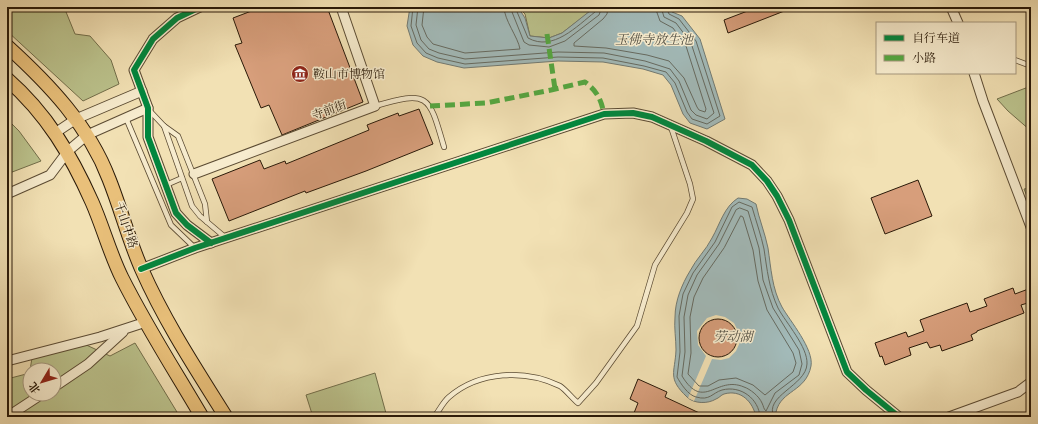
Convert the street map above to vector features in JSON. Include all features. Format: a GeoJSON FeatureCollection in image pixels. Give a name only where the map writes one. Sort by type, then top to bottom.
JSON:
{"type":"FeatureCollection","features":[{"type":"Feature","properties":{"kind":"main road","name":"千山中路"},"geometry":{"type":"LineString","coordinates":[[7,46],[39,74],[76,118],[88,135],[109,178],[141,270],[169,325],[226,417]]}},
{"type":"Feature","properties":{"kind":"main road","name":"千山中路"},"geometry":{"type":"LineString","coordinates":[[7,79],[22,92],[56,133],[68,151],[92,203],[122,277],[146,322],[202,417]]}},
{"type":"Feature","properties":{"kind":"street"},"geometry":{"type":"LineString","coordinates":[[200,7],[177,18],[153,38],[134,70],[148,108],[148,137],[176,213],[187,226],[211,243]]}},
{"type":"Feature","properties":{"kind":"street"},"geometry":{"type":"LineString","coordinates":[[341,7],[375,106]]}},
{"type":"Feature","properties":{"kind":"street"},"geometry":{"type":"LineString","coordinates":[[951,7],[958,21]]}},
{"type":"Feature","properties":{"kind":"street"},"geometry":{"type":"LineString","coordinates":[[974,74],[1031,227]]}},
{"type":"Feature","properties":{"kind":"street"},"geometry":{"type":"LineString","coordinates":[[56,133],[76,118],[142,91]]}},
{"type":"Feature","properties":{"kind":"street","name":"寺前街"},"geometry":{"type":"LineString","coordinates":[[194,174],[375,106]]}},
{"type":"Feature","properties":{"kind":"street"},"geometry":{"type":"LineString","coordinates":[[7,194],[50,175],[68,151],[88,135],[148,108]]}},
{"type":"Feature","properties":{"kind":"street"},"geometry":{"type":"LineString","coordinates":[[141,270],[194,248],[228,239],[604,114],[633,113],[652,117],[671,127],[706,141],[752,165],[767,181],[778,196],[789,220],[847,372],[899,417]]}},
{"type":"Feature","properties":{"kind":"street"},"geometry":{"type":"LineString","coordinates":[[7,361],[146,322]]}},
{"type":"Feature","properties":{"kind":"street"},"geometry":{"type":"LineString","coordinates":[[62,381],[88,364],[125,329]]}},
{"type":"Feature","properties":{"kind":"street"},"geometry":{"type":"LineString","coordinates":[[949,417],[1018,392],[1031,382]]}},
{"type":"Feature","properties":{"kind":"street"},"geometry":{"type":"LineString","coordinates":[[7,417],[30,402]]}},
{"type":"Feature","properties":{"kind":"lane"},"geometry":{"type":"LineString","coordinates":[[1016,60],[1031,66]]}},
{"type":"Feature","properties":{"kind":"lane"},"geometry":{"type":"LineString","coordinates":[[375,106],[407,97],[424,100],[430,106],[444,148]]}},
{"type":"Feature","properties":{"kind":"lane"},"geometry":{"type":"LineString","coordinates":[[148,108],[164,126],[178,136],[205,204],[207,222]]}},
{"type":"Feature","properties":{"kind":"lane"},"geometry":{"type":"LineString","coordinates":[[126,118],[171,225],[194,248]]}},
{"type":"Feature","properties":{"kind":"lane"},"geometry":{"type":"LineString","coordinates":[[164,126],[192,206],[200,216],[228,239]]}},
{"type":"Feature","properties":{"kind":"lane"},"geometry":{"type":"LineString","coordinates":[[434,417],[449,397],[476,380],[503,375],[533,376],[561,387],[578,403],[596,383],[637,326],[655,264],[687,213],[693,199],[690,184],[671,127]]}},
{"type":"Feature","properties":{"kind":"lane"},"geometry":{"type":"LineString","coordinates":[[166,185],[182,178]]}},
{"type":"Feature","properties":{"kind":"green space"},"geometry":{"type":"Polygon","coordinates":[[[7,7],[64,7],[75,34],[90,36],[111,60],[119,84],[83,101],[7,31],[7,7]]]}},
{"type":"Feature","properties":{"kind":"green space"},"geometry":{"type":"Polygon","coordinates":[[[518,7],[596,7],[562,33],[549,38],[530,36],[525,14],[518,7]]]}},
{"type":"Feature","properties":{"kind":"green space"},"geometry":{"type":"Polygon","coordinates":[[[1031,86],[1031,131],[997,99],[1031,86]]]}},
{"type":"Feature","properties":{"kind":"green space"},"geometry":{"type":"Polygon","coordinates":[[[7,119],[19,131],[41,161],[7,174],[7,119]]]}},
{"type":"Feature","properties":{"kind":"green space"},"geometry":{"type":"Polygon","coordinates":[[[1031,188],[1031,206],[1024,189],[1031,188]]]}},
{"type":"Feature","properties":{"kind":"green space"},"geometry":{"type":"Polygon","coordinates":[[[82,343],[110,356],[135,343],[180,417],[7,417],[7,379],[22,375],[22,402],[62,402],[62,362],[31,362],[32,358],[82,343]]]}},
{"type":"Feature","properties":{"kind":"green space"},"geometry":{"type":"Polygon","coordinates":[[[375,373],[387,417],[313,417],[306,395],[375,373]]]}},
{"type":"Feature","properties":{"kind":"water","name":"玉佛寺放生池"},"geometry":{"type":"Polygon","coordinates":[[[410,7],[518,7],[525,18],[530,36],[549,38],[562,33],[595,7],[669,7],[672,12],[682,16],[700,39],[725,119],[707,129],[690,123],[683,114],[671,85],[663,75],[643,69],[603,62],[558,61],[464,68],[437,62],[423,56],[413,45],[407,26],[410,7]]]}},
{"type":"Feature","properties":{"kind":"water","name":"劳动湖"},"geometry":{"type":"Polygon","coordinates":[[[738,198],[747,199],[756,204],[767,242],[772,278],[776,293],[782,307],[801,335],[811,359],[811,366],[804,381],[783,399],[779,405],[776,412],[779,417],[756,417],[749,402],[741,395],[736,393],[724,394],[709,402],[693,401],[687,397],[674,380],[676,350],[675,311],[682,287],[695,262],[710,242],[729,206],[738,198]]]}},
{"type":"Feature","properties":{"kind":"water"},"geometry":{"type":"Polygon","coordinates":[[[851,414],[869,417],[828,417],[831,416],[851,414]]]}},
{"type":"Feature","properties":{"kind":"pier"},"geometry":{"type":"Polygon","coordinates":[[[716,315],[725,317],[734,323],[739,333],[740,342],[736,351],[729,358],[721,360],[712,359],[694,401],[688,398],[706,356],[698,345],[697,331],[707,318],[716,315]]]}},
{"type":"Feature","properties":{"kind":"building","name":"鞍山市博物馆"},"geometry":{"type":"Polygon","coordinates":[[[262,7],[327,7],[363,102],[282,135],[269,105],[261,108],[235,45],[242,43],[233,18],[262,7]]]}},
{"type":"Feature","properties":{"kind":"building"},"geometry":{"type":"Polygon","coordinates":[[[758,7],[792,8],[728,33],[724,20],[758,7]]]}},
{"type":"Feature","properties":{"kind":"building"},"geometry":{"type":"Polygon","coordinates":[[[419,109],[433,144],[366,171],[306,193],[305,191],[229,221],[212,179],[260,160],[264,169],[285,161],[286,164],[369,130],[367,125],[398,113],[399,116],[419,109]]]}},
{"type":"Feature","properties":{"kind":"building"},"geometry":{"type":"Polygon","coordinates":[[[918,180],[932,216],[885,234],[871,198],[918,180]]]}},
{"type":"Feature","properties":{"kind":"building"},"geometry":{"type":"Polygon","coordinates":[[[1013,288],[1015,294],[1031,288],[1031,302],[1021,305],[1024,313],[977,331],[971,335],[973,340],[942,351],[940,345],[930,348],[927,342],[909,348],[911,355],[885,365],[882,356],[880,357],[875,343],[906,332],[908,337],[924,331],[920,320],[967,303],[970,312],[987,306],[984,299],[1013,288]]]}},
{"type":"Feature","properties":{"kind":"building"},"geometry":{"type":"Polygon","coordinates":[[[714,319],[722,319],[732,324],[736,331],[736,345],[732,352],[722,357],[714,357],[704,352],[702,349],[699,342],[699,334],[704,324],[707,322],[714,319]]]}},
{"type":"Feature","properties":{"kind":"building"},"geometry":{"type":"Polygon","coordinates":[[[638,379],[667,392],[665,397],[708,417],[666,417],[658,414],[657,417],[643,417],[634,413],[638,403],[630,399],[638,379]]]}},
{"type":"Feature","properties":{"kind":"marked path"},"geometry":{"type":"LineString","coordinates":[[547,34],[555,89]]}},
{"type":"Feature","properties":{"kind":"marked path"},"geometry":{"type":"LineString","coordinates":[[430,106],[486,103],[585,82],[598,96],[604,114]]}},
{"type":"Feature","properties":{"kind":"cycle path"},"geometry":{"type":"LineString","coordinates":[[200,7],[177,18],[153,39],[134,70],[148,108],[148,137],[176,213],[187,225],[211,243]]}},
{"type":"Feature","properties":{"kind":"cycle path"},"geometry":{"type":"LineString","coordinates":[[141,269],[195,248],[604,114],[633,113],[652,117],[706,141],[752,165],[767,181],[777,196],[789,220],[847,372],[899,417]]}},
{"type":"Feature","properties":{"kind":"place","name":"鞍山市博物馆"},"geometry":{"type":"Point","coordinates":[300,74]}}]}
